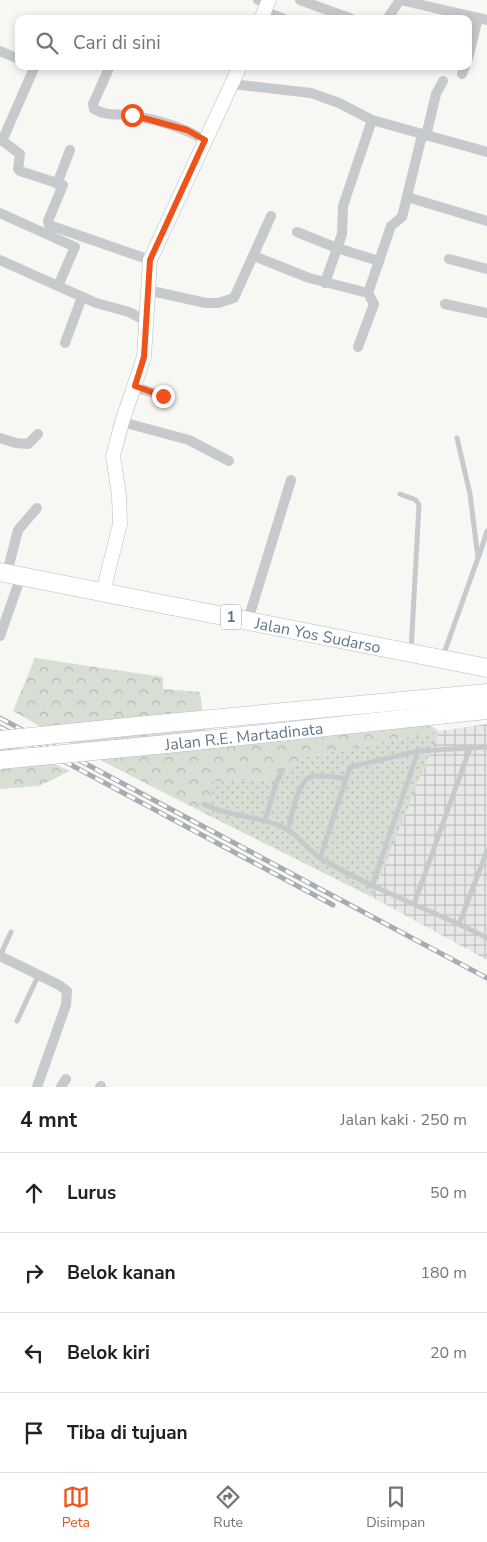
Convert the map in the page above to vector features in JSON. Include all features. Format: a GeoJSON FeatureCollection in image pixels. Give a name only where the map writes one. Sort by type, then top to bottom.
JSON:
{"type":"FeatureCollection","features":[{"type":"Feature","properties":{"kind":"highway","name":"Jalan Yos Sudarso"},"geometry":{"type":"LineString","coordinates":[[9,574],[487,668]]}},
{"type":"Feature","properties":{"kind":"highway"},"geometry":{"type":"LineString","coordinates":[[455,696],[468,687],[471,682],[470,675],[463,663]]}},
{"type":"Feature","properties":{"kind":"highway","name":"Jalan R.E. Martadinata"},"geometry":{"type":"LineString","coordinates":[[0,740],[487,693]]}},
{"type":"Feature","properties":{"kind":"highway","name":"Jalan R.E. Martadinata"},"geometry":{"type":"LineString","coordinates":[[0,760],[487,710]]}},
{"type":"Feature","properties":{"kind":"street"},"geometry":{"type":"LineString","coordinates":[[300,0],[341,15]]}},
{"type":"Feature","properties":{"kind":"street"},"geometry":{"type":"LineString","coordinates":[[390,15],[400,0],[465,15]]}},
{"type":"Feature","properties":{"kind":"street"},"geometry":{"type":"LineString","coordinates":[[264,7],[277,15]]}},
{"type":"Feature","properties":{"kind":"street"},"geometry":{"type":"LineString","coordinates":[[472,47],[482,19]]}},
{"type":"Feature","properties":{"kind":"street"},"geometry":{"type":"LineString","coordinates":[[0,51],[15,57]]}},
{"type":"Feature","properties":{"kind":"street"},"geometry":{"type":"LineString","coordinates":[[33,70],[1,140],[20,154],[18,169],[20,172],[63,186],[48,221],[49,225],[150,260]]}},
{"type":"Feature","properties":{"kind":"street"},"geometry":{"type":"LineString","coordinates":[[108,70],[93,104],[94,109],[106,114],[141,117],[187,130],[205,140]]}},
{"type":"Feature","properties":{"kind":"street"},"geometry":{"type":"LineString","coordinates":[[103,592],[120,524],[120,495],[114,456],[122,422],[144,357],[150,260],[238,70]]}},
{"type":"Feature","properties":{"kind":"street"},"geometry":{"type":"LineString","coordinates":[[358,347],[374,304],[368,293],[391,226],[402,217],[436,94],[444,81]]}},
{"type":"Feature","properties":{"kind":"street"},"geometry":{"type":"LineString","coordinates":[[231,84],[311,93],[338,103],[372,120],[487,152]]}},
{"type":"Feature","properties":{"kind":"street"},"geometry":{"type":"LineString","coordinates":[[325,283],[342,229],[342,206],[372,120]]}},
{"type":"Feature","properties":{"kind":"street"},"geometry":{"type":"LineString","coordinates":[[57,184],[70,150]]}},
{"type":"Feature","properties":{"kind":"street"},"geometry":{"type":"LineString","coordinates":[[407,197],[487,221]]}},
{"type":"Feature","properties":{"kind":"street"},"geometry":{"type":"LineString","coordinates":[[0,213],[75,247],[58,286]]}},
{"type":"Feature","properties":{"kind":"street"},"geometry":{"type":"LineString","coordinates":[[147,290],[206,303],[218,303],[236,296],[271,216]]}},
{"type":"Feature","properties":{"kind":"street"},"geometry":{"type":"LineString","coordinates":[[296,232],[337,248],[379,261]]}},
{"type":"Feature","properties":{"kind":"street"},"geometry":{"type":"LineString","coordinates":[[254,256],[325,283],[368,293]]}},
{"type":"Feature","properties":{"kind":"street"},"geometry":{"type":"LineString","coordinates":[[449,259],[487,269]]}},
{"type":"Feature","properties":{"kind":"street"},"geometry":{"type":"LineString","coordinates":[[0,260],[96,303],[129,312],[146,321]]}},
{"type":"Feature","properties":{"kind":"street"},"geometry":{"type":"LineString","coordinates":[[65,343],[82,297]]}},
{"type":"Feature","properties":{"kind":"street"},"geometry":{"type":"LineString","coordinates":[[445,304],[487,313]]}},
{"type":"Feature","properties":{"kind":"street"},"geometry":{"type":"LineString","coordinates":[[135,386],[163,396]]}},
{"type":"Feature","properties":{"kind":"street"},"geometry":{"type":"LineString","coordinates":[[122,422],[189,440],[229,461]]}},
{"type":"Feature","properties":{"kind":"street"},"geometry":{"type":"LineString","coordinates":[[0,438],[16,443],[28,444],[38,434]]}},
{"type":"Feature","properties":{"kind":"street"},"geometry":{"type":"LineString","coordinates":[[248,620],[290,480]]}},
{"type":"Feature","properties":{"kind":"street"},"geometry":{"type":"LineString","coordinates":[[0,636],[9,574],[18,530],[38,508]]}},
{"type":"Feature","properties":{"kind":"street"},"geometry":{"type":"LineString","coordinates":[[0,956],[64,988],[68,998],[37,1087]]}},
{"type":"Feature","properties":{"kind":"lane"},"geometry":{"type":"LineString","coordinates":[[457,438],[470,494],[478,558]]}},
{"type":"Feature","properties":{"kind":"lane"},"geometry":{"type":"LineString","coordinates":[[400,494],[416,500],[419,505],[411,653]]}},
{"type":"Feature","properties":{"kind":"lane"},"geometry":{"type":"LineString","coordinates":[[442,659],[487,532]]}},
{"type":"Feature","properties":{"kind":"lane"},"geometry":{"type":"LineString","coordinates":[[320,858],[350,767],[418,752],[487,747]]}},
{"type":"Feature","properties":{"kind":"lane"},"geometry":{"type":"LineString","coordinates":[[414,904],[470,748]]}},
{"type":"Feature","properties":{"kind":"lane"},"geometry":{"type":"LineString","coordinates":[[372,886],[418,752]]}},
{"type":"Feature","properties":{"kind":"lane"},"geometry":{"type":"LineString","coordinates":[[265,821],[276,783],[283,770]]}},
{"type":"Feature","properties":{"kind":"lane"},"geometry":{"type":"LineString","coordinates":[[288,830],[301,786],[306,779],[315,777],[346,778]]}},
{"type":"Feature","properties":{"kind":"lane"},"geometry":{"type":"LineString","coordinates":[[204,804],[220,811],[265,821],[288,830],[320,858],[372,886],[487,938]]}},
{"type":"Feature","properties":{"kind":"lane"},"geometry":{"type":"LineString","coordinates":[[459,924],[487,851]]}},
{"type":"Feature","properties":{"kind":"lane"},"geometry":{"type":"LineString","coordinates":[[0,956],[11,932]]}},
{"type":"Feature","properties":{"kind":"lane"},"geometry":{"type":"LineString","coordinates":[[17,1021],[38,976]]}},
{"type":"Feature","properties":{"kind":"shaded area"},"geometry":{"type":"Polygon","coordinates":[[[487,724],[487,960],[372,897],[439,731],[487,724]]]}},
{"type":"Feature","properties":{"kind":"green space"},"geometry":{"type":"Polygon","coordinates":[[[35,658],[163,677],[163,689],[200,692],[207,746],[420,725],[431,726],[439,731],[306,757],[272,779],[212,782],[212,817],[96,758],[13,711],[35,658]]]}},
{"type":"Feature","properties":{"kind":"green space"},"geometry":{"type":"Polygon","coordinates":[[[439,731],[372,897],[212,817],[211,782],[272,779],[306,757],[439,731]]]}},
{"type":"Feature","properties":{"kind":"green space"},"geometry":{"type":"Polygon","coordinates":[[[0,739],[70,771],[39,786],[0,789],[0,739]]]}},
{"type":"Feature","properties":{"kind":"railway"},"geometry":{"type":"LineString","coordinates":[[0,718],[487,978]]}},
{"type":"Feature","properties":{"kind":"railway"},"geometry":{"type":"LineString","coordinates":[[0,727],[333,905]]}},
{"type":"Feature","properties":{"kind":"route"},"geometry":{"type":"LineString","coordinates":[[132,115],[187,130],[205,140],[154,249],[147,274],[144,357],[135,386],[163,396]]}}]}
